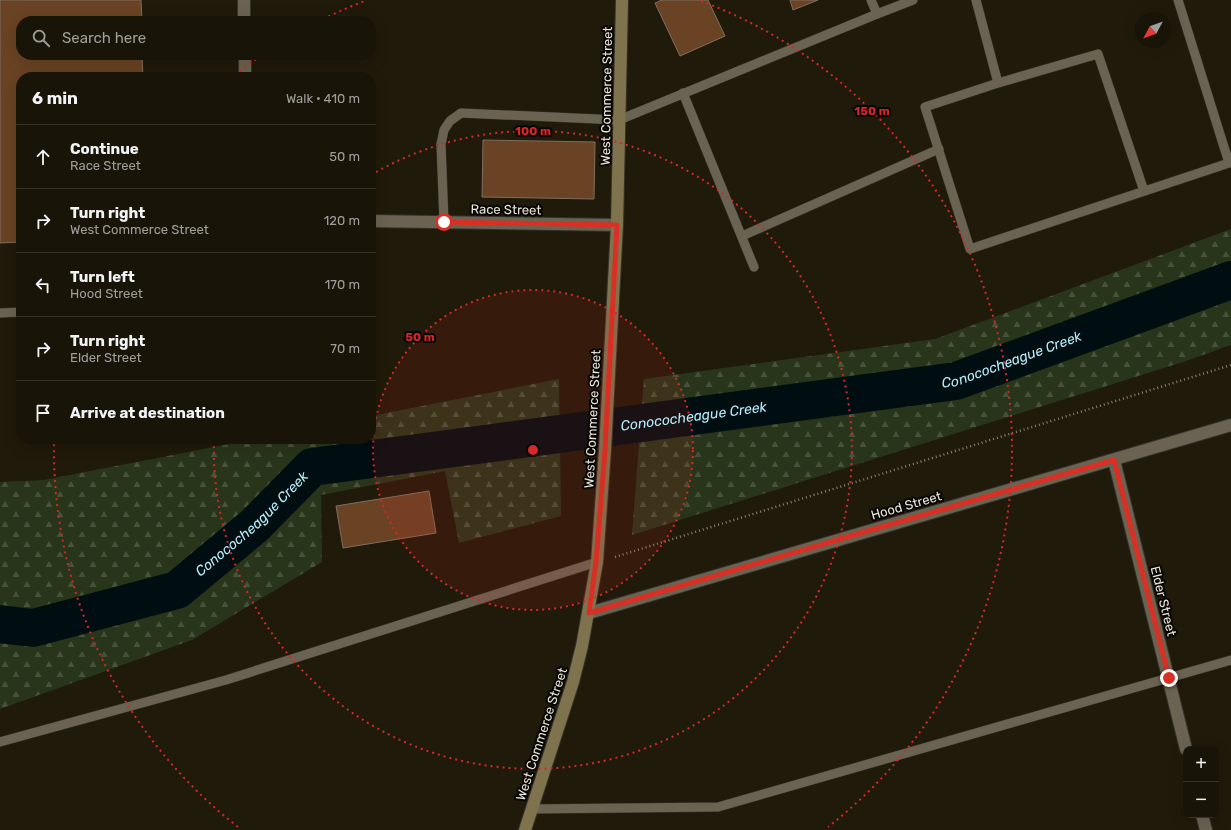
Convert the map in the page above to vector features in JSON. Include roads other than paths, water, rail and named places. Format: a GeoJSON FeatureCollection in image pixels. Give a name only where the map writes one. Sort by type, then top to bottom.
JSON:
{"type":"FeatureCollection","features":[{"type":"Feature","properties":{"kind":"street"},"geometry":{"type":"LineString","coordinates":[[244,0],[244,16]]}},
{"type":"Feature","properties":{"kind":"street","name":"West Commerce Street"},"geometry":{"type":"LineString","coordinates":[[524,830],[573,682],[589,613],[596,562],[617,225],[622,0]]}},
{"type":"Feature","properties":{"kind":"street"},"geometry":{"type":"LineString","coordinates":[[245,60],[245,72]]}},
{"type":"Feature","properties":{"kind":"street","name":"Race Street"},"geometry":{"type":"LineString","coordinates":[[376,221],[617,225]]}},
{"type":"Feature","properties":{"kind":"street","name":"Hood Street"},"geometry":{"type":"LineString","coordinates":[[589,613],[1231,425]]}},
{"type":"Feature","properties":{"kind":"street","name":"Elder Street"},"geometry":{"type":"LineString","coordinates":[[1114,460],[1185,746]]}},
{"type":"Feature","properties":{"kind":"street"},"geometry":{"type":"LineString","coordinates":[[1203,818],[1206,830]]}},
{"type":"Feature","properties":{"kind":"lane"},"geometry":{"type":"LineString","coordinates":[[871,0],[876,14]]}},
{"type":"Feature","properties":{"kind":"lane"},"geometry":{"type":"LineString","coordinates":[[444,222],[441,144],[444,130],[450,121],[461,113],[619,120],[913,0]]}},
{"type":"Feature","properties":{"kind":"lane"},"geometry":{"type":"LineString","coordinates":[[976,0],[998,83]]}},
{"type":"Feature","properties":{"kind":"lane"},"geometry":{"type":"LineString","coordinates":[[1144,191],[1098,54],[998,83],[925,107],[970,249],[1229,163],[1178,0]]}},
{"type":"Feature","properties":{"kind":"lane"},"geometry":{"type":"LineString","coordinates":[[683,93],[754,267]]}},
{"type":"Feature","properties":{"kind":"lane"},"geometry":{"type":"LineString","coordinates":[[742,236],[939,149]]}},
{"type":"Feature","properties":{"kind":"lane"},"geometry":{"type":"LineString","coordinates":[[0,313],[16,312]]}},
{"type":"Feature","properties":{"kind":"lane"},"geometry":{"type":"LineString","coordinates":[[0,742],[226,680],[596,562]]}},
{"type":"Feature","properties":{"kind":"lane"},"geometry":{"type":"LineString","coordinates":[[532,808],[718,807],[1231,660]]}},
{"type":"Feature","properties":{"kind":"waterway","name":"Conococheague Creek"},"geometry":{"type":"LineString","coordinates":[[0,624],[33,628],[177,590],[255,525],[312,467],[956,381],[1231,280]]}}]}
